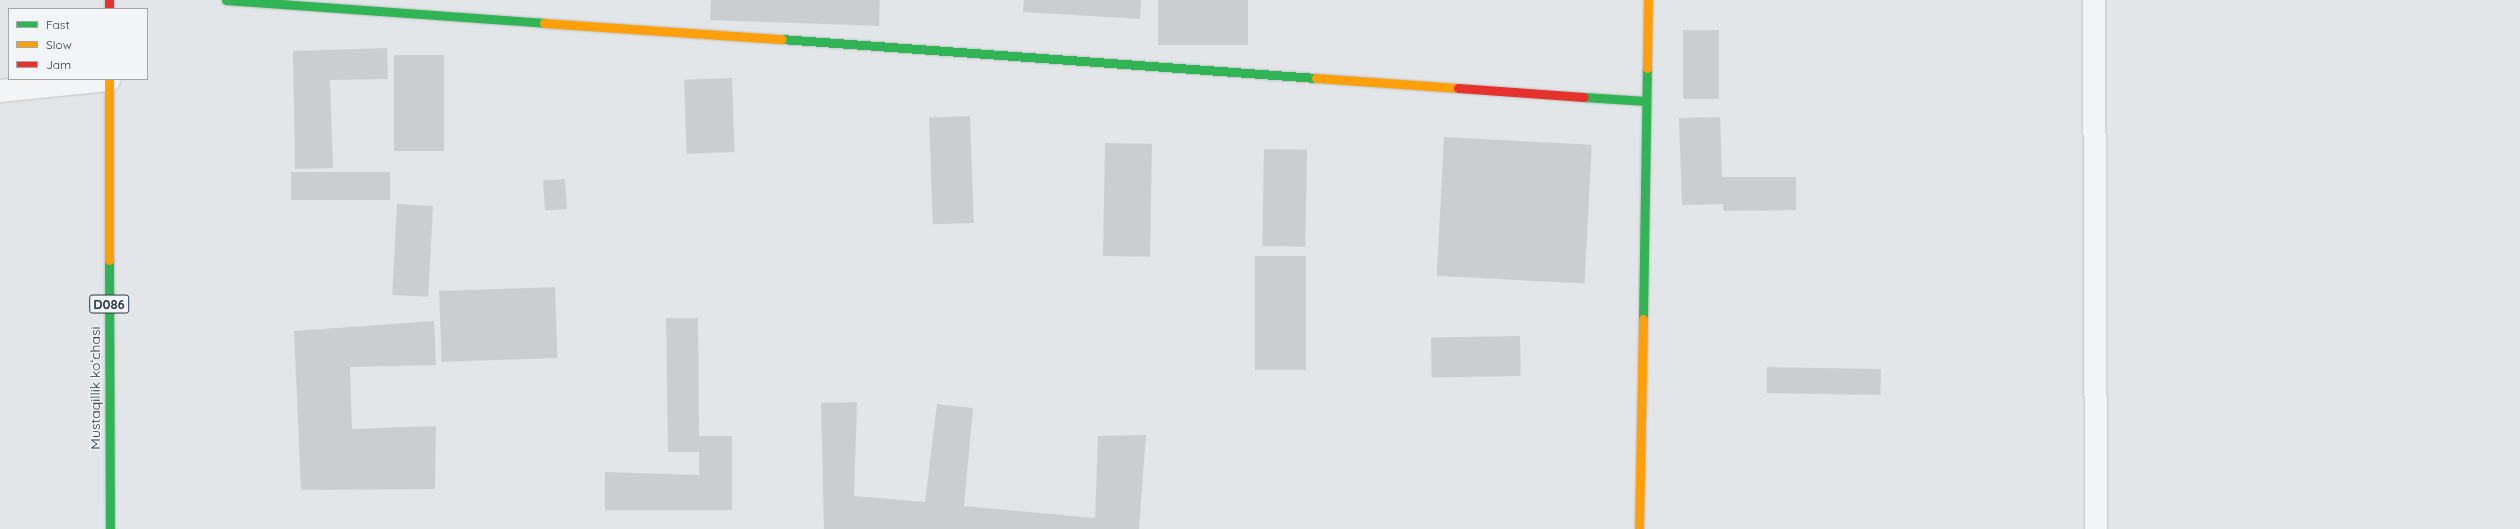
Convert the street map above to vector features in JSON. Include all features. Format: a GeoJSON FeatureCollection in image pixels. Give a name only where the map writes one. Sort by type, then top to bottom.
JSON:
{"type":"FeatureCollection","features":[{"type":"Feature","properties":{"kind":"street"},"geometry":{"type":"LineString","coordinates":[[226,0],[1646,101]]}},
{"type":"Feature","properties":{"kind":"street"},"geometry":{"type":"LineString","coordinates":[[1639,529],[1648,0]]}},
{"type":"Feature","properties":{"kind":"street"},"geometry":{"type":"LineString","coordinates":[[2094,0],[2096,529]]}},
{"type":"Feature","properties":{"kind":"street"},"geometry":{"type":"LineString","coordinates":[[0,91],[109,80]]}},
{"type":"Feature","properties":{"kind":"street","name":"Mustaqillik koʻchasi"},"geometry":{"type":"LineString","coordinates":[[109,80],[110,529]]}},
{"type":"Feature","properties":{"kind":"building"},"geometry":{"type":"Polygon","coordinates":[[[711,0],[880,0],[879,26],[710,20],[711,0]]]}},
{"type":"Feature","properties":{"kind":"building"},"geometry":{"type":"Polygon","coordinates":[[[1024,0],[1141,0],[1140,19],[1023,12],[1024,0]]]}},
{"type":"Feature","properties":{"kind":"building"},"geometry":{"type":"Polygon","coordinates":[[[1158,0],[1248,0],[1248,45],[1158,45],[1158,0]]]}},
{"type":"Feature","properties":{"kind":"building"},"geometry":{"type":"Polygon","coordinates":[[[1683,30],[1719,30],[1719,99],[1683,99],[1683,30]]]}},
{"type":"Feature","properties":{"kind":"building"},"geometry":{"type":"Polygon","coordinates":[[[387,48],[388,79],[330,80],[333,168],[295,169],[293,51],[387,48]]]}},
{"type":"Feature","properties":{"kind":"building"},"geometry":{"type":"Polygon","coordinates":[[[394,55],[444,55],[444,151],[394,151],[394,55]]]}},
{"type":"Feature","properties":{"kind":"building"},"geometry":{"type":"Polygon","coordinates":[[[732,78],[735,152],[687,154],[684,80],[732,78]]]}},
{"type":"Feature","properties":{"kind":"building"},"geometry":{"type":"Polygon","coordinates":[[[970,116],[974,223],[933,224],[929,117],[970,116]]]}},
{"type":"Feature","properties":{"kind":"building"},"geometry":{"type":"Polygon","coordinates":[[[1720,117],[1722,177],[1796,177],[1796,210],[1723,211],[1723,204],[1682,205],[1679,118],[1720,117]]]}},
{"type":"Feature","properties":{"kind":"building"},"geometry":{"type":"Polygon","coordinates":[[[1444,137],[1592,145],[1585,284],[1437,276],[1444,137]]]}},
{"type":"Feature","properties":{"kind":"building"},"geometry":{"type":"Polygon","coordinates":[[[1105,143],[1152,144],[1150,257],[1103,256],[1105,143]]]}},
{"type":"Feature","properties":{"kind":"building"},"geometry":{"type":"Polygon","coordinates":[[[1264,149],[1307,150],[1305,247],[1262,246],[1264,149]]]}},
{"type":"Feature","properties":{"kind":"building"},"geometry":{"type":"Polygon","coordinates":[[[291,172],[390,172],[390,200],[291,200],[291,172]]]}},
{"type":"Feature","properties":{"kind":"building"},"geometry":{"type":"Polygon","coordinates":[[[565,179],[567,209],[545,210],[543,181],[565,179]]]}},
{"type":"Feature","properties":{"kind":"building"},"geometry":{"type":"Polygon","coordinates":[[[397,204],[433,206],[428,297],[392,295],[397,204]]]}},
{"type":"Feature","properties":{"kind":"building"},"geometry":{"type":"Polygon","coordinates":[[[1255,256],[1306,256],[1306,370],[1255,370],[1255,256]]]}},
{"type":"Feature","properties":{"kind":"building"},"geometry":{"type":"Polygon","coordinates":[[[555,287],[557,358],[442,362],[439,291],[555,287]]]}},
{"type":"Feature","properties":{"kind":"building"},"geometry":{"type":"Polygon","coordinates":[[[666,318],[698,318],[699,436],[732,436],[732,510],[605,510],[605,472],[699,475],[699,452],[668,452],[666,318]]]}},
{"type":"Feature","properties":{"kind":"building"},"geometry":{"type":"Polygon","coordinates":[[[434,321],[436,365],[350,367],[352,429],[436,426],[435,489],[301,490],[294,331],[434,321]]]}},
{"type":"Feature","properties":{"kind":"building"},"geometry":{"type":"Polygon","coordinates":[[[1520,336],[1521,376],[1432,378],[1431,338],[1520,336]]]}},
{"type":"Feature","properties":{"kind":"building"},"geometry":{"type":"Polygon","coordinates":[[[1767,367],[1881,369],[1881,395],[1767,393],[1767,367]]]}},
{"type":"Feature","properties":{"kind":"building"},"geometry":{"type":"Polygon","coordinates":[[[857,402],[854,496],[925,502],[937,404],[973,408],[964,506],[1095,518],[1098,436],[1146,435],[1139,529],[824,529],[821,403],[857,402]]]}},
{"type":"Feature","properties":{"kind":"traffic: fast"},"geometry":{"type":"LineString","coordinates":[[226,0],[544,23]]}},
{"type":"Feature","properties":{"kind":"traffic: fast"},"geometry":{"type":"LineString","coordinates":[[781,39],[1316,78]]}},
{"type":"Feature","properties":{"kind":"traffic: fast"},"geometry":{"type":"LineString","coordinates":[[1643,319],[1647,68]]}},
{"type":"Feature","properties":{"kind":"traffic: fast"},"geometry":{"type":"LineString","coordinates":[[1584,97],[1646,101]]}},
{"type":"Feature","properties":{"kind":"traffic: fast"},"geometry":{"type":"LineString","coordinates":[[109,260],[110,529]]}},
{"type":"Feature","properties":{"kind":"traffic: slow"},"geometry":{"type":"LineString","coordinates":[[1647,68],[1648,0]]}},
{"type":"Feature","properties":{"kind":"traffic: slow"},"geometry":{"type":"LineString","coordinates":[[544,23],[781,39]]}},
{"type":"Feature","properties":{"kind":"traffic: slow"},"geometry":{"type":"LineString","coordinates":[[1316,78],[1458,88]]}},
{"type":"Feature","properties":{"kind":"traffic: slow"},"geometry":{"type":"LineString","coordinates":[[109,80],[109,260]]}},
{"type":"Feature","properties":{"kind":"traffic: slow"},"geometry":{"type":"LineString","coordinates":[[1639,529],[1643,319]]}},
{"type":"Feature","properties":{"kind":"traffic: jam"},"geometry":{"type":"LineString","coordinates":[[109,0],[109,8]]}},
{"type":"Feature","properties":{"kind":"traffic: jam"},"geometry":{"type":"LineString","coordinates":[[1458,88],[1584,97]]}}]}
